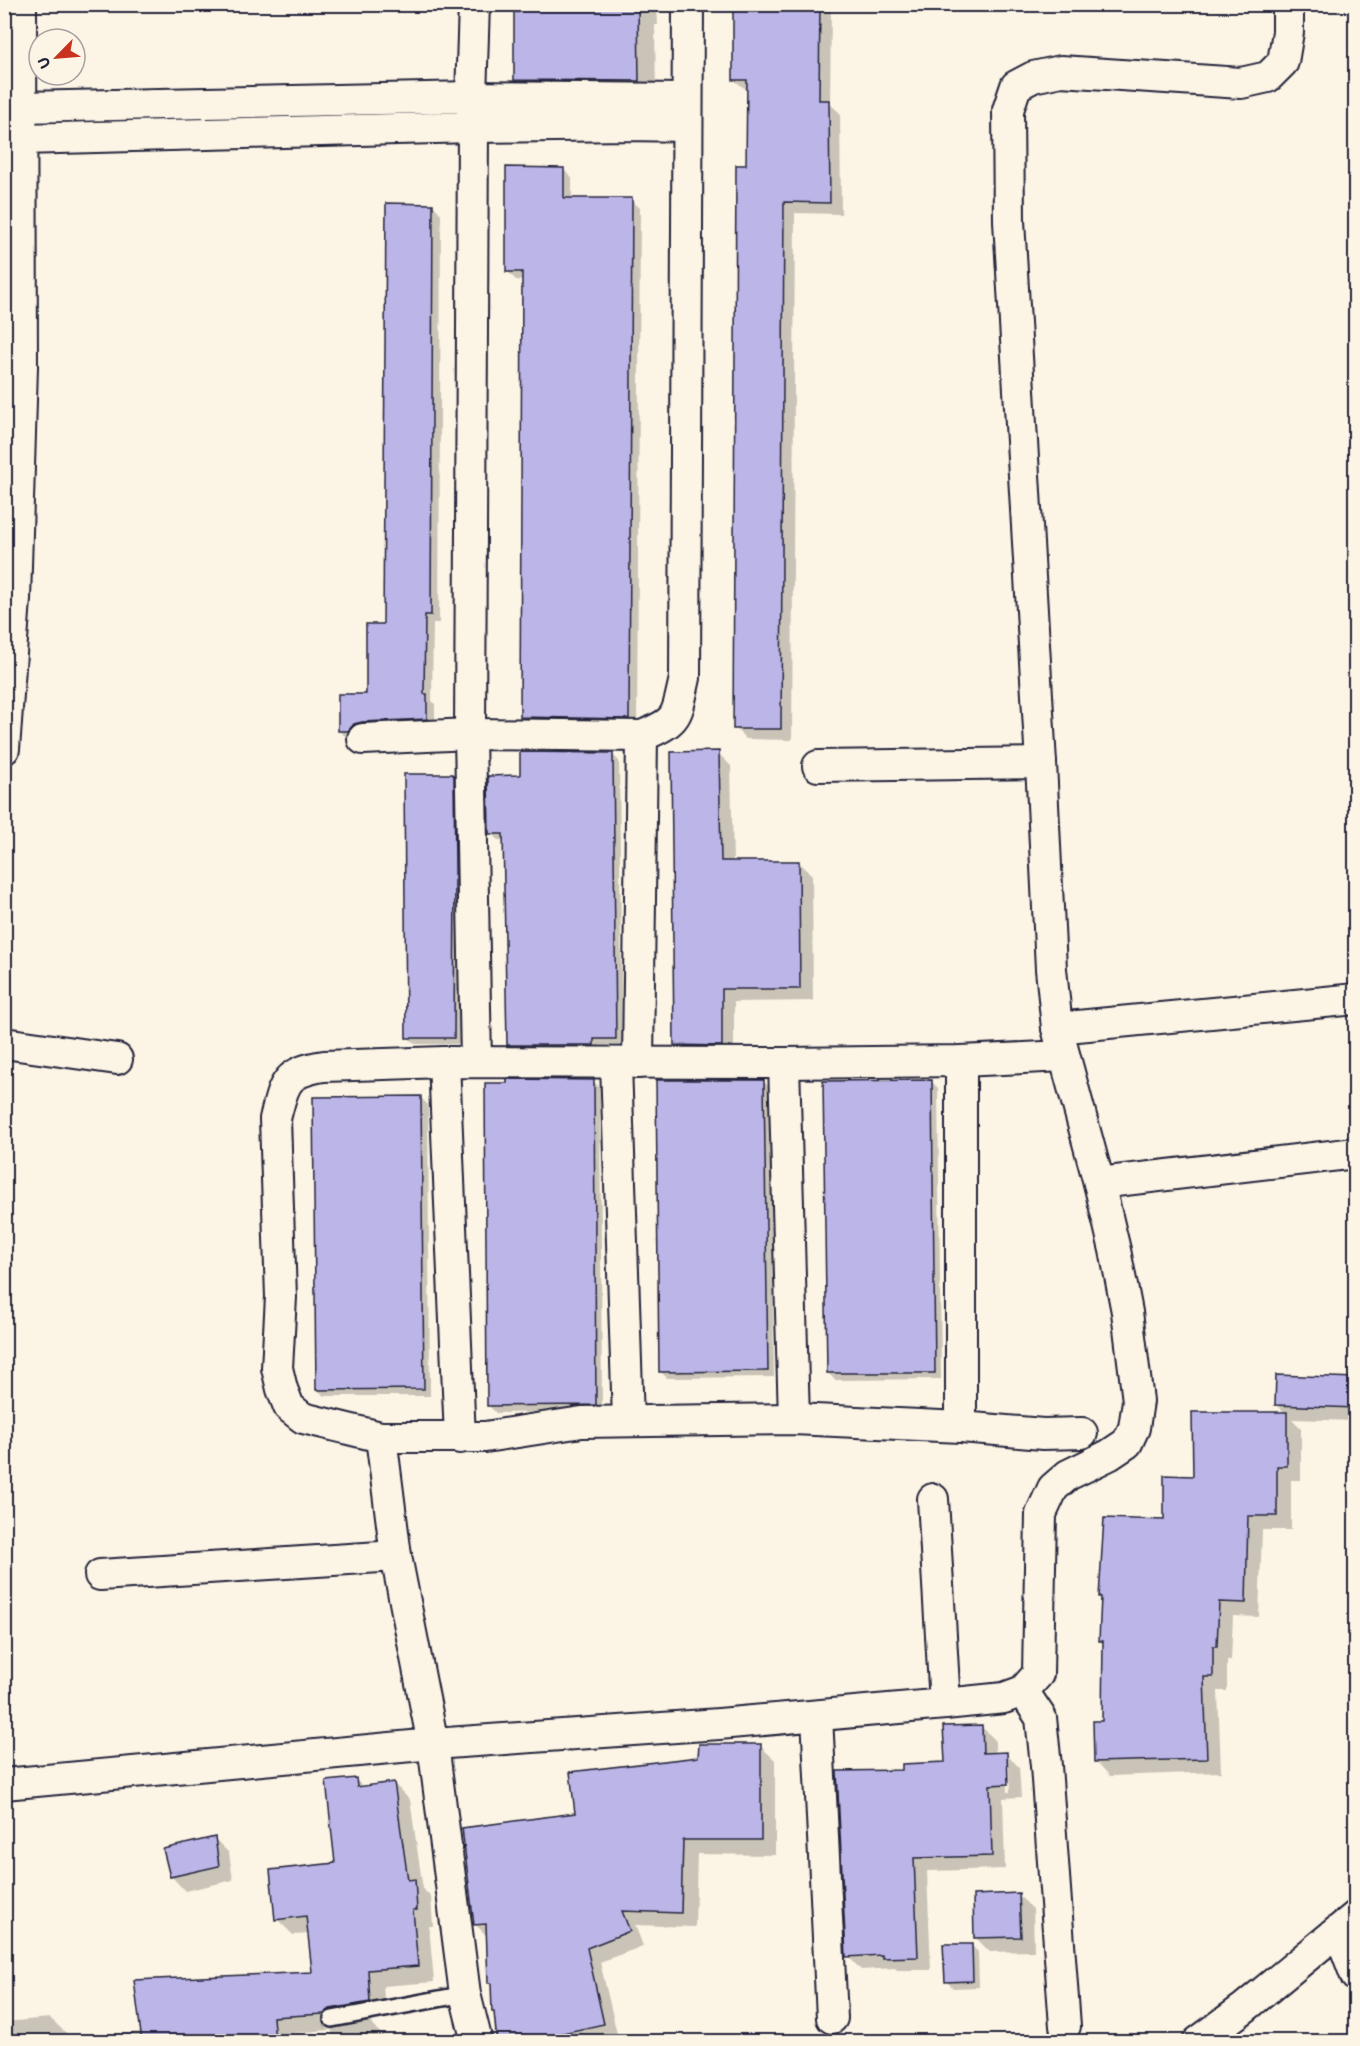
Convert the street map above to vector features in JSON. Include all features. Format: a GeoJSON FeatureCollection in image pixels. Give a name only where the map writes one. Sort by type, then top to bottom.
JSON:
{"type":"FeatureCollection","features":[{"type":"Feature","properties":{"kind":"street"},"geometry":{"type":"LineString","coordinates":[[4,749],[15,599],[22,367],[21,4]]}},
{"type":"Feature","properties":{"kind":"street"},"geometry":{"type":"LineString","coordinates":[[474,4],[471,97],[474,127],[470,734],[476,1062]]}},
{"type":"Feature","properties":{"kind":"street"},"geometry":{"type":"LineString","coordinates":[[363,739],[470,734],[642,736],[665,726],[674,718],[685,678],[688,4]]}},
{"type":"Feature","properties":{"kind":"street"},"geometry":{"type":"LineString","coordinates":[[4,1784],[433,1744],[818,1716],[1004,1698],[1023,1691],[1038,1674],[1041,1514],[1053,1488],[1068,1475],[1109,1455],[1126,1443],[1134,1428],[1138,1401],[1127,1312],[1099,1183],[1060,1042],[1051,969],[1009,220],[1008,110],[1016,86],[1033,77],[1061,71],[1240,83],[1268,77],[1283,62],[1288,32],[1288,4]]}},
{"type":"Feature","properties":{"kind":"street"},"geometry":{"type":"LineString","coordinates":[[22,107],[471,97],[687,112]]}},
{"type":"Feature","properties":{"kind":"street"},"geometry":{"type":"LineString","coordinates":[[22,139],[627,125],[687,112]]}},
{"type":"Feature","properties":{"kind":"street"},"geometry":{"type":"LineString","coordinates":[[628,1421],[627,1063],[642,736]]}},
{"type":"Feature","properties":{"kind":"street"},"geometry":{"type":"LineString","coordinates":[[818,765],[1041,762]]}},
{"type":"Feature","properties":{"kind":"street"},"geometry":{"type":"LineString","coordinates":[[1082,1432],[1043,1434],[961,1427],[794,1419],[582,1422],[485,1437],[381,1437],[303,1418],[289,1407],[277,1368],[281,1297],[275,1119],[282,1092],[290,1077],[305,1069],[324,1066],[444,1062],[961,1061],[1060,1042],[1356,999]]}},
{"type":"Feature","properties":{"kind":"street"},"geometry":{"type":"LineString","coordinates":[[4,1043],[117,1059]]}},
{"type":"Feature","properties":{"kind":"street"},"geometry":{"type":"LineString","coordinates":[[961,1061],[961,1427]]}},
{"type":"Feature","properties":{"kind":"street"},"geometry":{"type":"LineString","coordinates":[[444,1062],[460,1438]]}},
{"type":"Feature","properties":{"kind":"street"},"geometry":{"type":"LineString","coordinates":[[784,1063],[794,1419]]}},
{"type":"Feature","properties":{"kind":"street"},"geometry":{"type":"LineString","coordinates":[[1099,1183],[1356,1153]]}},
{"type":"Feature","properties":{"kind":"street"},"geometry":{"type":"LineString","coordinates":[[381,1437],[396,1556],[433,1744],[465,1994],[477,2042]]}},
{"type":"Feature","properties":{"kind":"street"},"geometry":{"type":"LineString","coordinates":[[933,1499],[945,1704]]}},
{"type":"Feature","properties":{"kind":"street"},"geometry":{"type":"LineString","coordinates":[[100,1575],[396,1556]]}},
{"type":"Feature","properties":{"kind":"street"},"geometry":{"type":"LineString","coordinates":[[1023,1691],[1041,1718],[1065,2026]]}},
{"type":"Feature","properties":{"kind":"street"},"geometry":{"type":"LineString","coordinates":[[818,1716],[832,2018]]}},
{"type":"Feature","properties":{"kind":"street"},"geometry":{"type":"LineString","coordinates":[[1198,2042],[1244,2008],[1347,1923],[1356,1976]]}},
{"type":"Feature","properties":{"kind":"lane"},"geometry":{"type":"LineString","coordinates":[[332,2019],[465,1994]]}},
{"type":"Feature","properties":{"kind":"building"},"geometry":{"type":"Polygon","coordinates":[[[518,4],[638,4],[639,81],[514,80],[514,12],[518,12],[518,4]]]}},
{"type":"Feature","properties":{"kind":"building"},"geometry":{"type":"Polygon","coordinates":[[[733,4],[820,4],[819,100],[829,100],[830,203],[784,202],[781,729],[733,729],[736,165],[746,165],[747,80],[733,80],[733,4]]]}},
{"type":"Feature","properties":{"kind":"building"},"geometry":{"type":"Polygon","coordinates":[[[506,167],[564,168],[564,198],[632,198],[629,719],[520,717],[522,272],[506,272],[506,167]]]}},
{"type":"Feature","properties":{"kind":"building"},"geometry":{"type":"Polygon","coordinates":[[[386,203],[433,204],[431,615],[425,615],[424,694],[427,694],[427,719],[362,722],[354,724],[348,731],[338,731],[338,694],[366,694],[366,624],[383,624],[386,203]]]}},
{"type":"Feature","properties":{"kind":"building"},"geometry":{"type":"Polygon","coordinates":[[[719,751],[721,861],[799,861],[800,989],[722,989],[722,1046],[674,1045],[671,752],[719,751]]]}},
{"type":"Feature","properties":{"kind":"building"},"geometry":{"type":"Polygon","coordinates":[[[520,752],[613,753],[616,1039],[594,1039],[594,1045],[507,1045],[503,834],[489,834],[488,776],[520,775],[520,752]]]}},
{"type":"Feature","properties":{"kind":"building"},"geometry":{"type":"Polygon","coordinates":[[[404,774],[452,774],[454,776],[454,1038],[406,1038],[404,774]]]}},
{"type":"Feature","properties":{"kind":"building"},"geometry":{"type":"Polygon","coordinates":[[[507,1079],[594,1080],[596,1405],[487,1406],[485,1083],[507,1083],[507,1079]]]}},
{"type":"Feature","properties":{"kind":"building"},"geometry":{"type":"Polygon","coordinates":[[[656,1080],[764,1080],[768,1371],[659,1372],[656,1080]]]}},
{"type":"Feature","properties":{"kind":"building"},"geometry":{"type":"Polygon","coordinates":[[[932,1080],[935,1373],[827,1373],[823,1081],[932,1080]]]}},
{"type":"Feature","properties":{"kind":"building"},"geometry":{"type":"Polygon","coordinates":[[[421,1096],[424,1389],[316,1390],[313,1097],[421,1096]]]}},
{"type":"Feature","properties":{"kind":"building"},"geometry":{"type":"Polygon","coordinates":[[[1276,1375],[1356,1378],[1356,1408],[1275,1405],[1276,1375]]]}},
{"type":"Feature","properties":{"kind":"building"},"geometry":{"type":"Polygon","coordinates":[[[1192,1412],[1287,1412],[1287,1466],[1277,1466],[1277,1516],[1248,1516],[1246,1603],[1219,1602],[1217,1646],[1213,1646],[1213,1677],[1204,1677],[1207,1759],[1094,1762],[1093,1721],[1102,1721],[1103,1641],[1099,1641],[1101,1597],[1099,1597],[1104,1518],[1164,1520],[1164,1475],[1193,1476],[1192,1412]]]}},
{"type":"Feature","properties":{"kind":"building"},"geometry":{"type":"Polygon","coordinates":[[[982,1725],[983,1753],[1007,1752],[1008,1784],[990,1785],[992,1856],[914,1858],[918,1957],[882,1958],[882,1955],[846,1957],[837,1771],[902,1770],[902,1764],[945,1762],[943,1726],[982,1725]]]}},
{"type":"Feature","properties":{"kind":"building"},"geometry":{"type":"Polygon","coordinates":[[[699,1744],[761,1744],[761,1840],[683,1840],[681,1913],[622,1911],[630,1931],[587,1948],[604,2024],[549,2036],[549,2039],[497,2042],[494,2012],[492,2012],[491,1983],[488,1983],[486,1924],[474,1925],[462,1828],[575,1813],[570,1772],[698,1757],[699,1744]]]}},
{"type":"Feature","properties":{"kind":"building"},"geometry":{"type":"Polygon","coordinates":[[[356,1778],[357,1787],[394,1782],[408,1880],[415,1879],[417,1910],[413,1910],[418,1966],[368,1970],[370,2002],[330,2009],[324,2014],[273,2017],[275,2042],[142,2042],[134,1980],[312,1972],[306,1916],[275,1920],[270,1870],[335,1863],[326,1781],[356,1778]]]}},
{"type":"Feature","properties":{"kind":"building"},"geometry":{"type":"Polygon","coordinates":[[[215,1837],[219,1866],[170,1877],[163,1849],[215,1837]]]}},
{"type":"Feature","properties":{"kind":"building"},"geometry":{"type":"Polygon","coordinates":[[[1019,1893],[1021,1937],[974,1938],[973,1895],[1019,1893]]]}},
{"type":"Feature","properties":{"kind":"building"},"geometry":{"type":"Polygon","coordinates":[[[943,1944],[972,1944],[973,1981],[945,1982],[943,1944]]]}}]}
